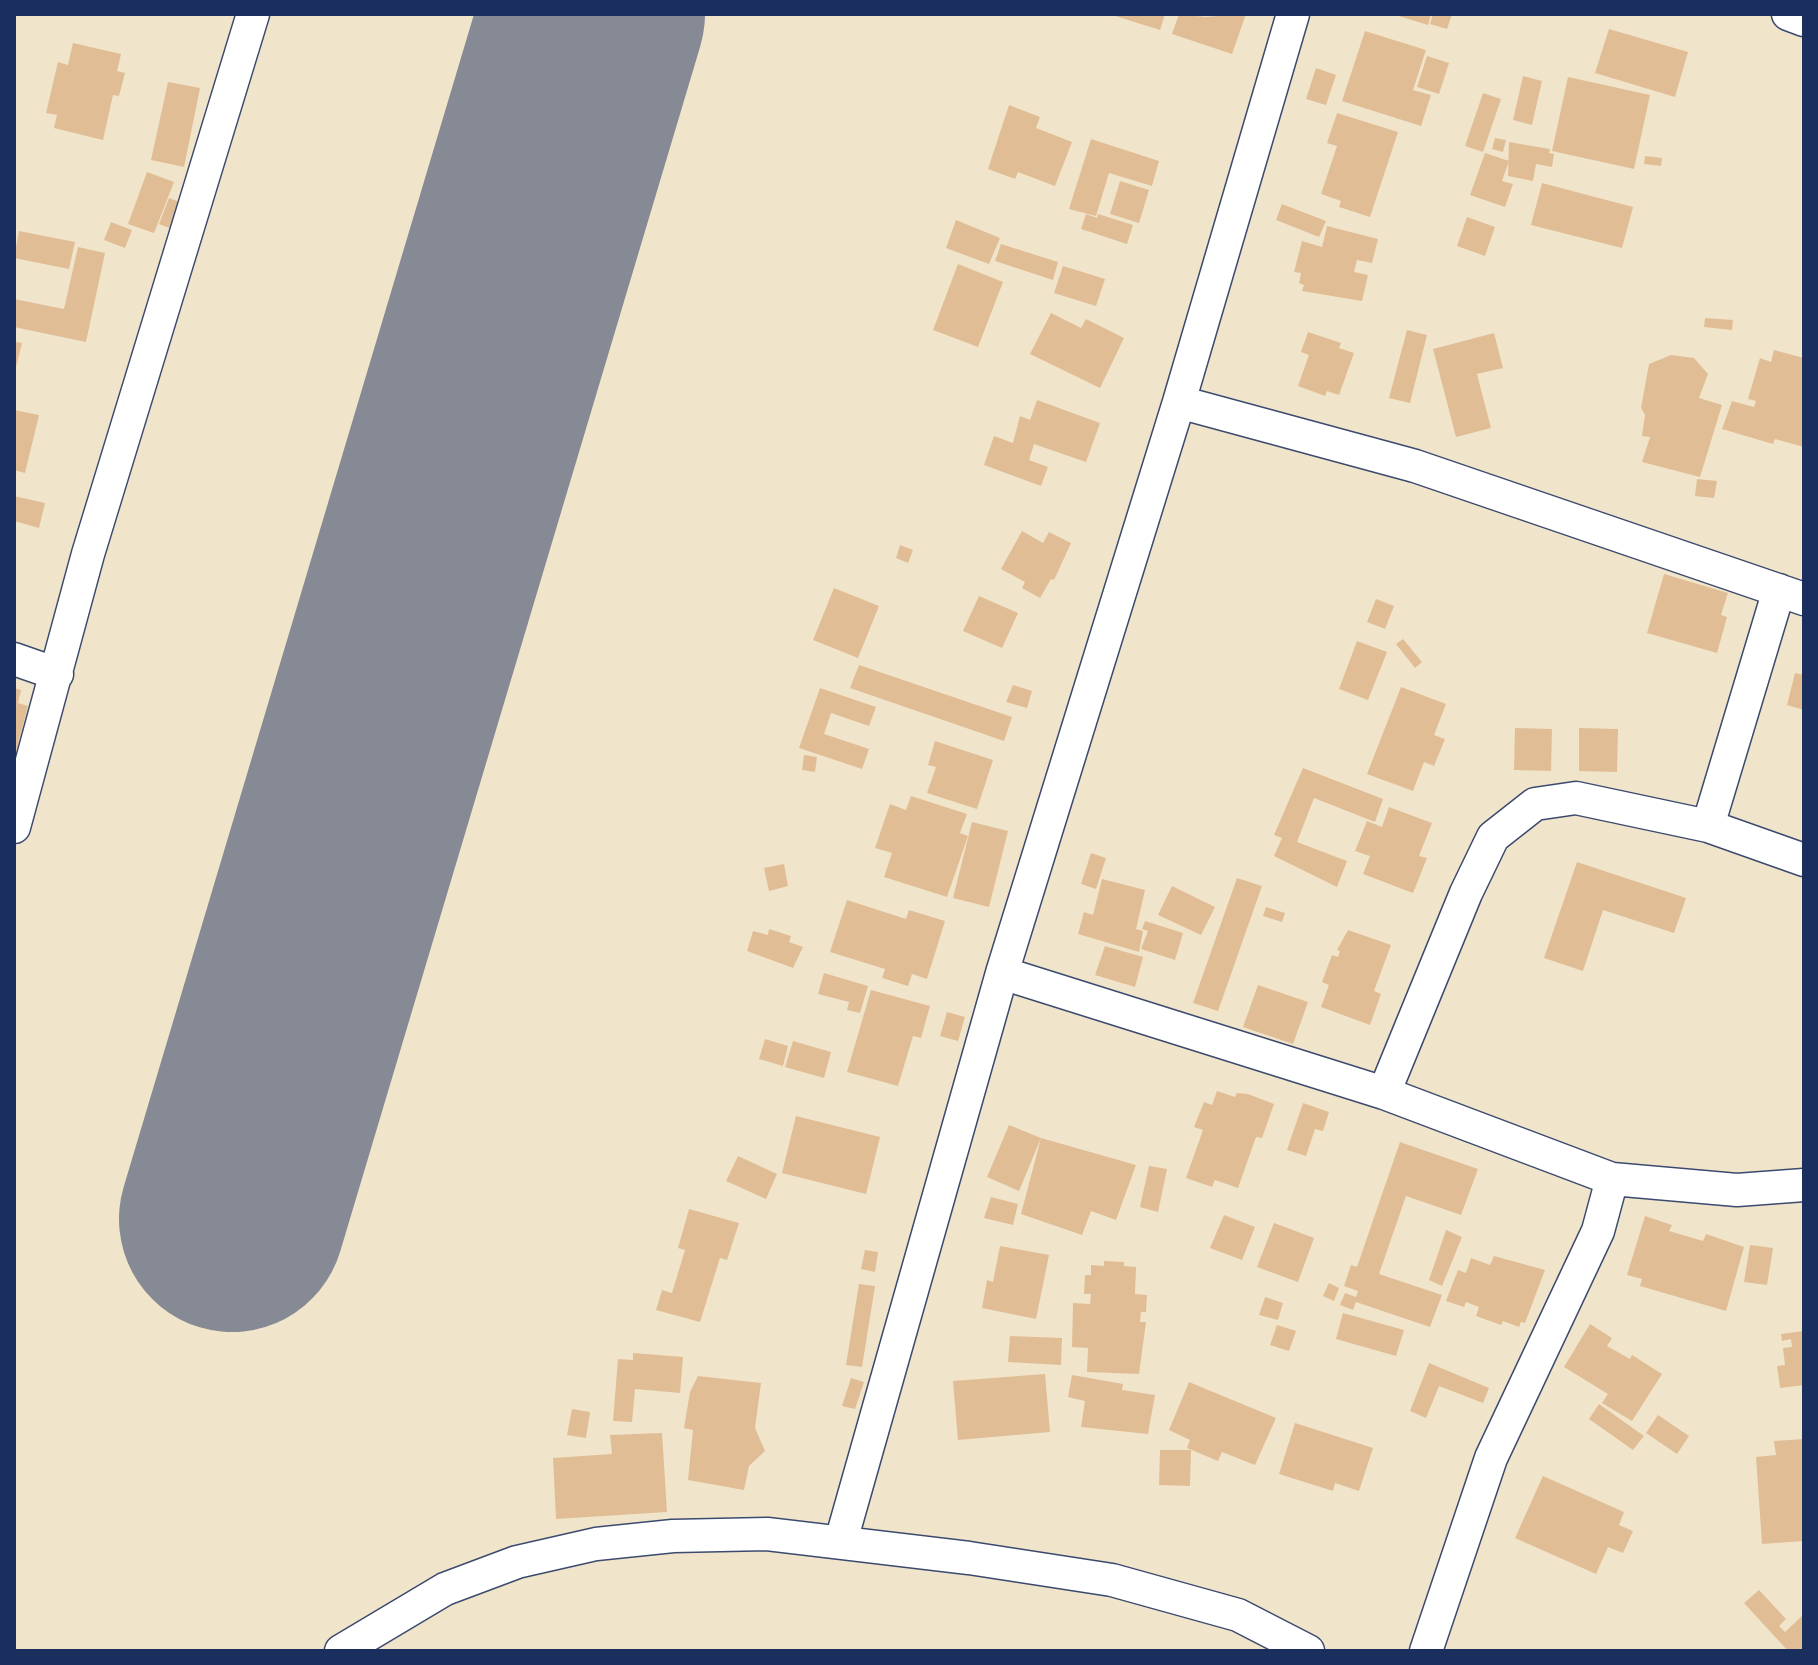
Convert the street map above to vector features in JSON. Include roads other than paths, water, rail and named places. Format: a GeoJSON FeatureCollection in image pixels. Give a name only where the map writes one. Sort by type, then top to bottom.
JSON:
{"type":"FeatureCollection","features":[{"type":"Feature","properties":{"kind":"street"},"geometry":{"type":"LineString","coordinates":[[14,827],[88,554],[253,14]]}},
{"type":"Feature","properties":{"kind":"street"},"geometry":{"type":"LineString","coordinates":[[841,1541],[1002,973],[1179,402],[1293,14]]}},
{"type":"Feature","properties":{"kind":"street"},"geometry":{"type":"LineString","coordinates":[[1788,14],[1804,20]]}},
{"type":"Feature","properties":{"kind":"street"},"geometry":{"type":"LineString","coordinates":[[1179,402],[1415,466],[1792,594],[1708,826]]}},
{"type":"Feature","properties":{"kind":"street"},"geometry":{"type":"LineString","coordinates":[[14,659],[57,674]]}},
{"type":"Feature","properties":{"kind":"street"},"geometry":{"type":"LineString","coordinates":[[1384,1093],[1466,893],[1493,837],[1514,817],[1535,804],[1576,798],[1708,826],[1804,860]]}},
{"type":"Feature","properties":{"kind":"street"},"geometry":{"type":"LineString","coordinates":[[1002,973],[1384,1093],[1612,1179],[1737,1190],[1804,1185]]}},
{"type":"Feature","properties":{"kind":"street"},"geometry":{"type":"LineString","coordinates":[[1426,1651],[1491,1458],[1598,1231],[1612,1179]]}},
{"type":"Feature","properties":{"kind":"street"},"geometry":{"type":"LineString","coordinates":[[341,1651],[445,1589],[517,1562],[596,1544],[673,1536],[767,1534],[841,1541],[1112,1580],[1238,1615],[1308,1651]]}}]}
